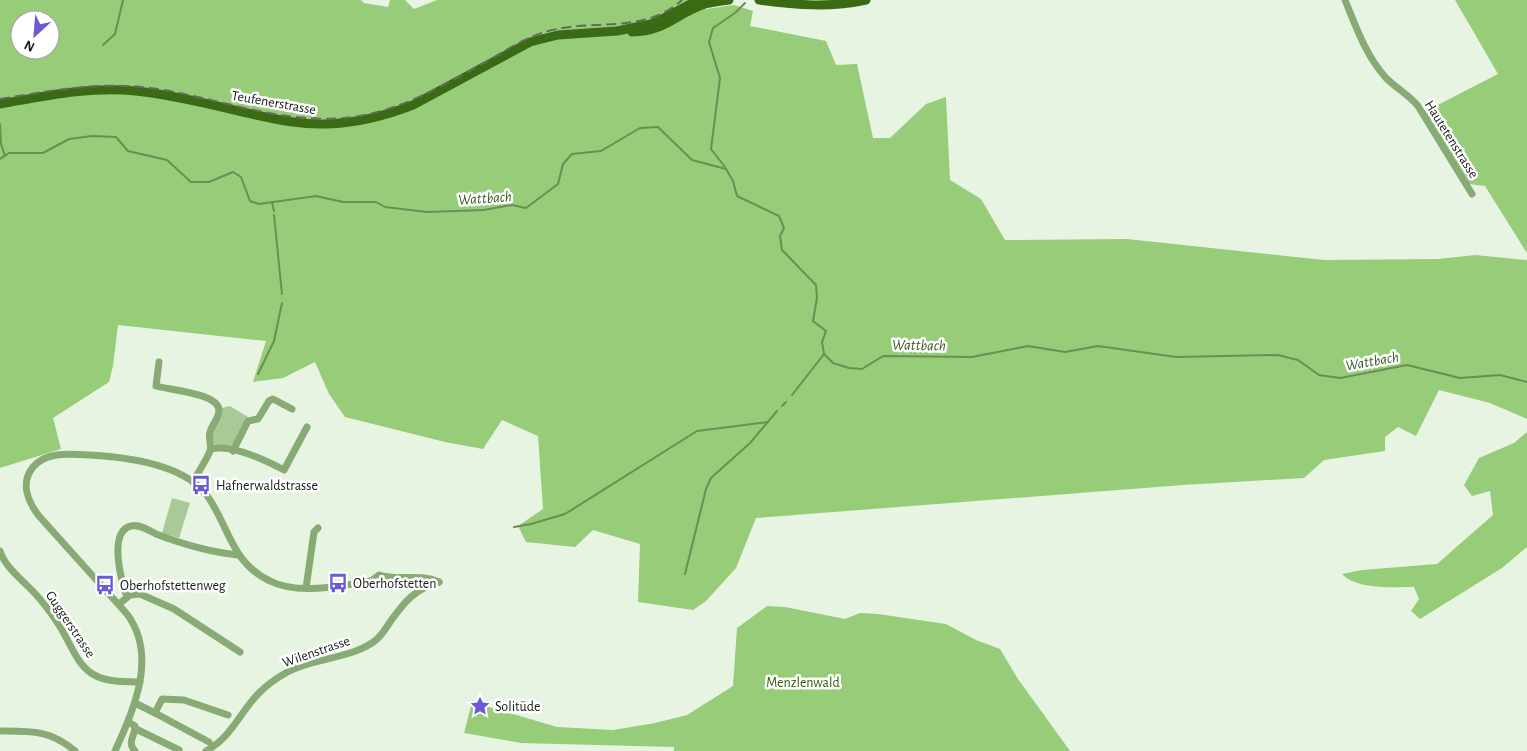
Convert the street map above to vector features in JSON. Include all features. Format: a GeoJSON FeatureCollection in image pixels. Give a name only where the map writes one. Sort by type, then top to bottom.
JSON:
{"type":"FeatureCollection","features":[{"type":"Feature","properties":{"kind":"main road","name":"Teufenerstrasse"},"geometry":{"type":"LineString","coordinates":[[0,104],[75,92],[119,89],[162,94],[306,124],[353,122],[394,113],[413,105],[530,42],[558,35],[617,30],[633,32],[652,30],[668,24],[703,1],[729,0]]}},
{"type":"Feature","properties":{"kind":"main road"},"geometry":{"type":"LineString","coordinates":[[759,0],[810,5],[840,4],[866,0]]}},
{"type":"Feature","properties":{"kind":"street","name":"Hautetenstrasse"},"geometry":{"type":"LineString","coordinates":[[1345,0],[1371,59],[1391,83],[1418,106],[1472,194]]}},
{"type":"Feature","properties":{"kind":"street"},"geometry":{"type":"LineString","coordinates":[[160,362],[156,386],[207,397],[217,404],[219,410],[209,435],[211,449],[192,482]]}},
{"type":"Feature","properties":{"kind":"street"},"geometry":{"type":"LineString","coordinates":[[233,451],[248,421],[258,419],[268,401],[273,398],[292,409]]}},
{"type":"Feature","properties":{"kind":"street"},"geometry":{"type":"LineString","coordinates":[[211,449],[218,447],[259,457],[284,470],[307,427]]}},
{"type":"Feature","properties":{"kind":"street"},"geometry":{"type":"LineString","coordinates":[[115,751],[135,703],[140,682],[144,660],[141,641],[132,620],[32,506],[26,490],[30,471],[40,461],[53,455],[92,455],[150,464],[179,474],[205,493],[238,555],[250,568],[271,582],[286,587],[306,588],[314,532],[318,528]]}},
{"type":"Feature","properties":{"kind":"street"},"geometry":{"type":"LineString","coordinates":[[127,596],[122,586],[118,561],[118,544],[120,535],[125,528],[132,526],[140,527],[176,542],[238,555]]}},
{"type":"Feature","properties":{"kind":"street","name":"Guggerstrasse"},"geometry":{"type":"LineString","coordinates":[[0,551],[3,561],[38,597],[89,672],[100,678],[112,681],[140,682]]}},
{"type":"Feature","properties":{"kind":"street","name":"Wilenstrasse"},"geometry":{"type":"LineString","coordinates":[[206,751],[226,736],[259,693],[270,684],[291,670],[347,654],[368,645],[382,634],[408,598],[419,590],[439,582],[416,577],[389,578],[379,575],[371,582],[306,588]]}},
{"type":"Feature","properties":{"kind":"street"},"geometry":{"type":"LineString","coordinates":[[119,604],[127,596],[140,594],[174,610],[240,652]]}},
{"type":"Feature","properties":{"kind":"street"},"geometry":{"type":"LineString","coordinates":[[155,714],[162,699],[184,700],[228,715]]}},
{"type":"Feature","properties":{"kind":"street"},"geometry":{"type":"LineString","coordinates":[[135,703],[209,742]]}},
{"type":"Feature","properties":{"kind":"street"},"geometry":{"type":"LineString","coordinates":[[128,722],[135,726],[136,729],[179,750]]}},
{"type":"Feature","properties":{"kind":"street"},"geometry":{"type":"LineString","coordinates":[[135,751],[132,748],[131,741],[136,729]]}},
{"type":"Feature","properties":{"kind":"street"},"geometry":{"type":"LineString","coordinates":[[0,731],[36,731],[56,738],[75,751]]}},
{"type":"Feature","properties":{"kind":"green space"},"geometry":{"type":"Polygon","coordinates":[[[0,0],[361,0],[364,3],[388,7],[390,0],[405,0],[414,9],[437,0],[692,0],[706,9],[734,5],[753,11],[750,26],[826,41],[836,65],[857,64],[873,138],[890,138],[926,104],[946,97],[950,180],[981,199],[1005,240],[1127,239],[1324,260],[1438,259],[1475,255],[1527,260],[1527,419],[1490,403],[1439,390],[1416,436],[1398,427],[1385,437],[1385,451],[1324,460],[1304,478],[1183,485],[756,518],[736,568],[706,601],[693,610],[638,602],[640,544],[593,530],[575,547],[526,542],[518,526],[543,509],[538,436],[502,420],[483,449],[445,442],[345,417],[329,394],[315,362],[283,378],[253,382],[266,341],[118,325],[109,382],[53,418],[61,449],[0,468],[0,0]]]}},
{"type":"Feature","properties":{"kind":"green space"},"geometry":{"type":"Polygon","coordinates":[[[1455,0],[1527,0],[1527,253],[1485,186],[1469,184],[1424,112],[1498,74],[1455,0]]]}},
{"type":"Feature","properties":{"kind":"green space"},"geometry":{"type":"Polygon","coordinates":[[[230,406],[248,417],[232,447],[215,445],[211,438],[222,408],[230,406]]]}},
{"type":"Feature","properties":{"kind":"green space"},"geometry":{"type":"Polygon","coordinates":[[[1527,432],[1527,547],[1502,568],[1420,619],[1411,611],[1419,599],[1414,587],[1366,585],[1357,583],[1342,574],[1362,570],[1437,564],[1493,515],[1490,491],[1472,496],[1464,485],[1479,458],[1514,443],[1527,432]]]}},
{"type":"Feature","properties":{"kind":"green space"},"geometry":{"type":"Polygon","coordinates":[[[172,498],[190,503],[179,538],[162,533],[172,498]]]}},
{"type":"Feature","properties":{"kind":"green space","name":"Menzlenwald"},"geometry":{"type":"Polygon","coordinates":[[[767,606],[785,607],[845,619],[860,613],[946,624],[976,640],[1000,649],[1018,679],[1070,751],[674,751],[674,747],[521,743],[464,733],[472,702],[557,727],[613,730],[687,715],[733,686],[737,628],[767,606]]]}},
{"type":"Feature","properties":{"kind":"waterway"},"geometry":{"type":"LineString","coordinates":[[103,45],[115,34],[123,0]]}},
{"type":"Feature","properties":{"kind":"waterway"},"geometry":{"type":"LineString","coordinates":[[725,167],[711,149],[720,78],[709,42],[713,28],[735,13],[745,3]]}},
{"type":"Feature","properties":{"kind":"waterway"},"geometry":{"type":"LineString","coordinates":[[0,124],[1,144],[5,156]]}},
{"type":"Feature","properties":{"kind":"waterway","name":"Wattbach"},"geometry":{"type":"LineString","coordinates":[[0,159],[9,153],[43,153],[69,139],[92,136],[116,137],[128,151],[167,160],[191,182],[209,182],[233,172],[241,177],[250,201],[259,204],[316,196],[343,202],[376,202],[385,207],[427,212],[484,210],[512,205],[526,208],[558,184],[563,164],[572,154],[601,151],[640,128],[658,127],[692,160],[726,169],[733,181],[737,196],[779,216],[784,228],[780,236],[782,250],[816,285],[817,298],[813,321],[826,331],[822,342],[824,354],[833,363],[849,368],[862,369],[883,356],[972,357],[1028,346],[1065,352],[1098,346],[1176,357],[1278,355],[1298,360],[1319,375],[1340,378],[1407,365],[1460,378],[1500,375],[1527,382]]}},
{"type":"Feature","properties":{"kind":"waterway"},"geometry":{"type":"LineString","coordinates":[[272,202],[274,211]]}},
{"type":"Feature","properties":{"kind":"waterway"},"geometry":{"type":"LineString","coordinates":[[274,215],[282,294]]}},
{"type":"Feature","properties":{"kind":"waterway"},"geometry":{"type":"LineString","coordinates":[[258,374],[274,341],[282,303]]}},
{"type":"Feature","properties":{"kind":"waterway"},"geometry":{"type":"LineString","coordinates":[[792,395],[824,354]]}},
{"type":"Feature","properties":{"kind":"waterway"},"geometry":{"type":"LineString","coordinates":[[782,406],[786,402]]}},
{"type":"Feature","properties":{"kind":"waterway"},"geometry":{"type":"LineString","coordinates":[[685,574],[706,489],[711,478],[750,443],[777,411]]}},
{"type":"Feature","properties":{"kind":"waterway"},"geometry":{"type":"LineString","coordinates":[[514,527],[565,514],[697,431],[768,422]]}},
{"type":"Feature","properties":{"kind":"railway"},"geometry":{"type":"LineString","coordinates":[[0,99],[93,86],[131,86],[175,92],[301,118],[352,117],[389,109],[424,95],[538,34],[563,28],[634,22],[651,18],[667,11],[682,0]]}},
{"type":"Feature","properties":{"kind":"place","name":"Hafnerwaldstrasse"},"geometry":{"type":"Point","coordinates":[201,485]}},
{"type":"Feature","properties":{"kind":"place","name":"Oberhofstetten"},"geometry":{"type":"Point","coordinates":[338,583]}},
{"type":"Feature","properties":{"kind":"place","name":"Oberhofstettenweg"},"geometry":{"type":"Point","coordinates":[105,585]}},
{"type":"Feature","properties":{"kind":"place","name":"Solitüde"},"geometry":{"type":"Point","coordinates":[480,706]}}]}
